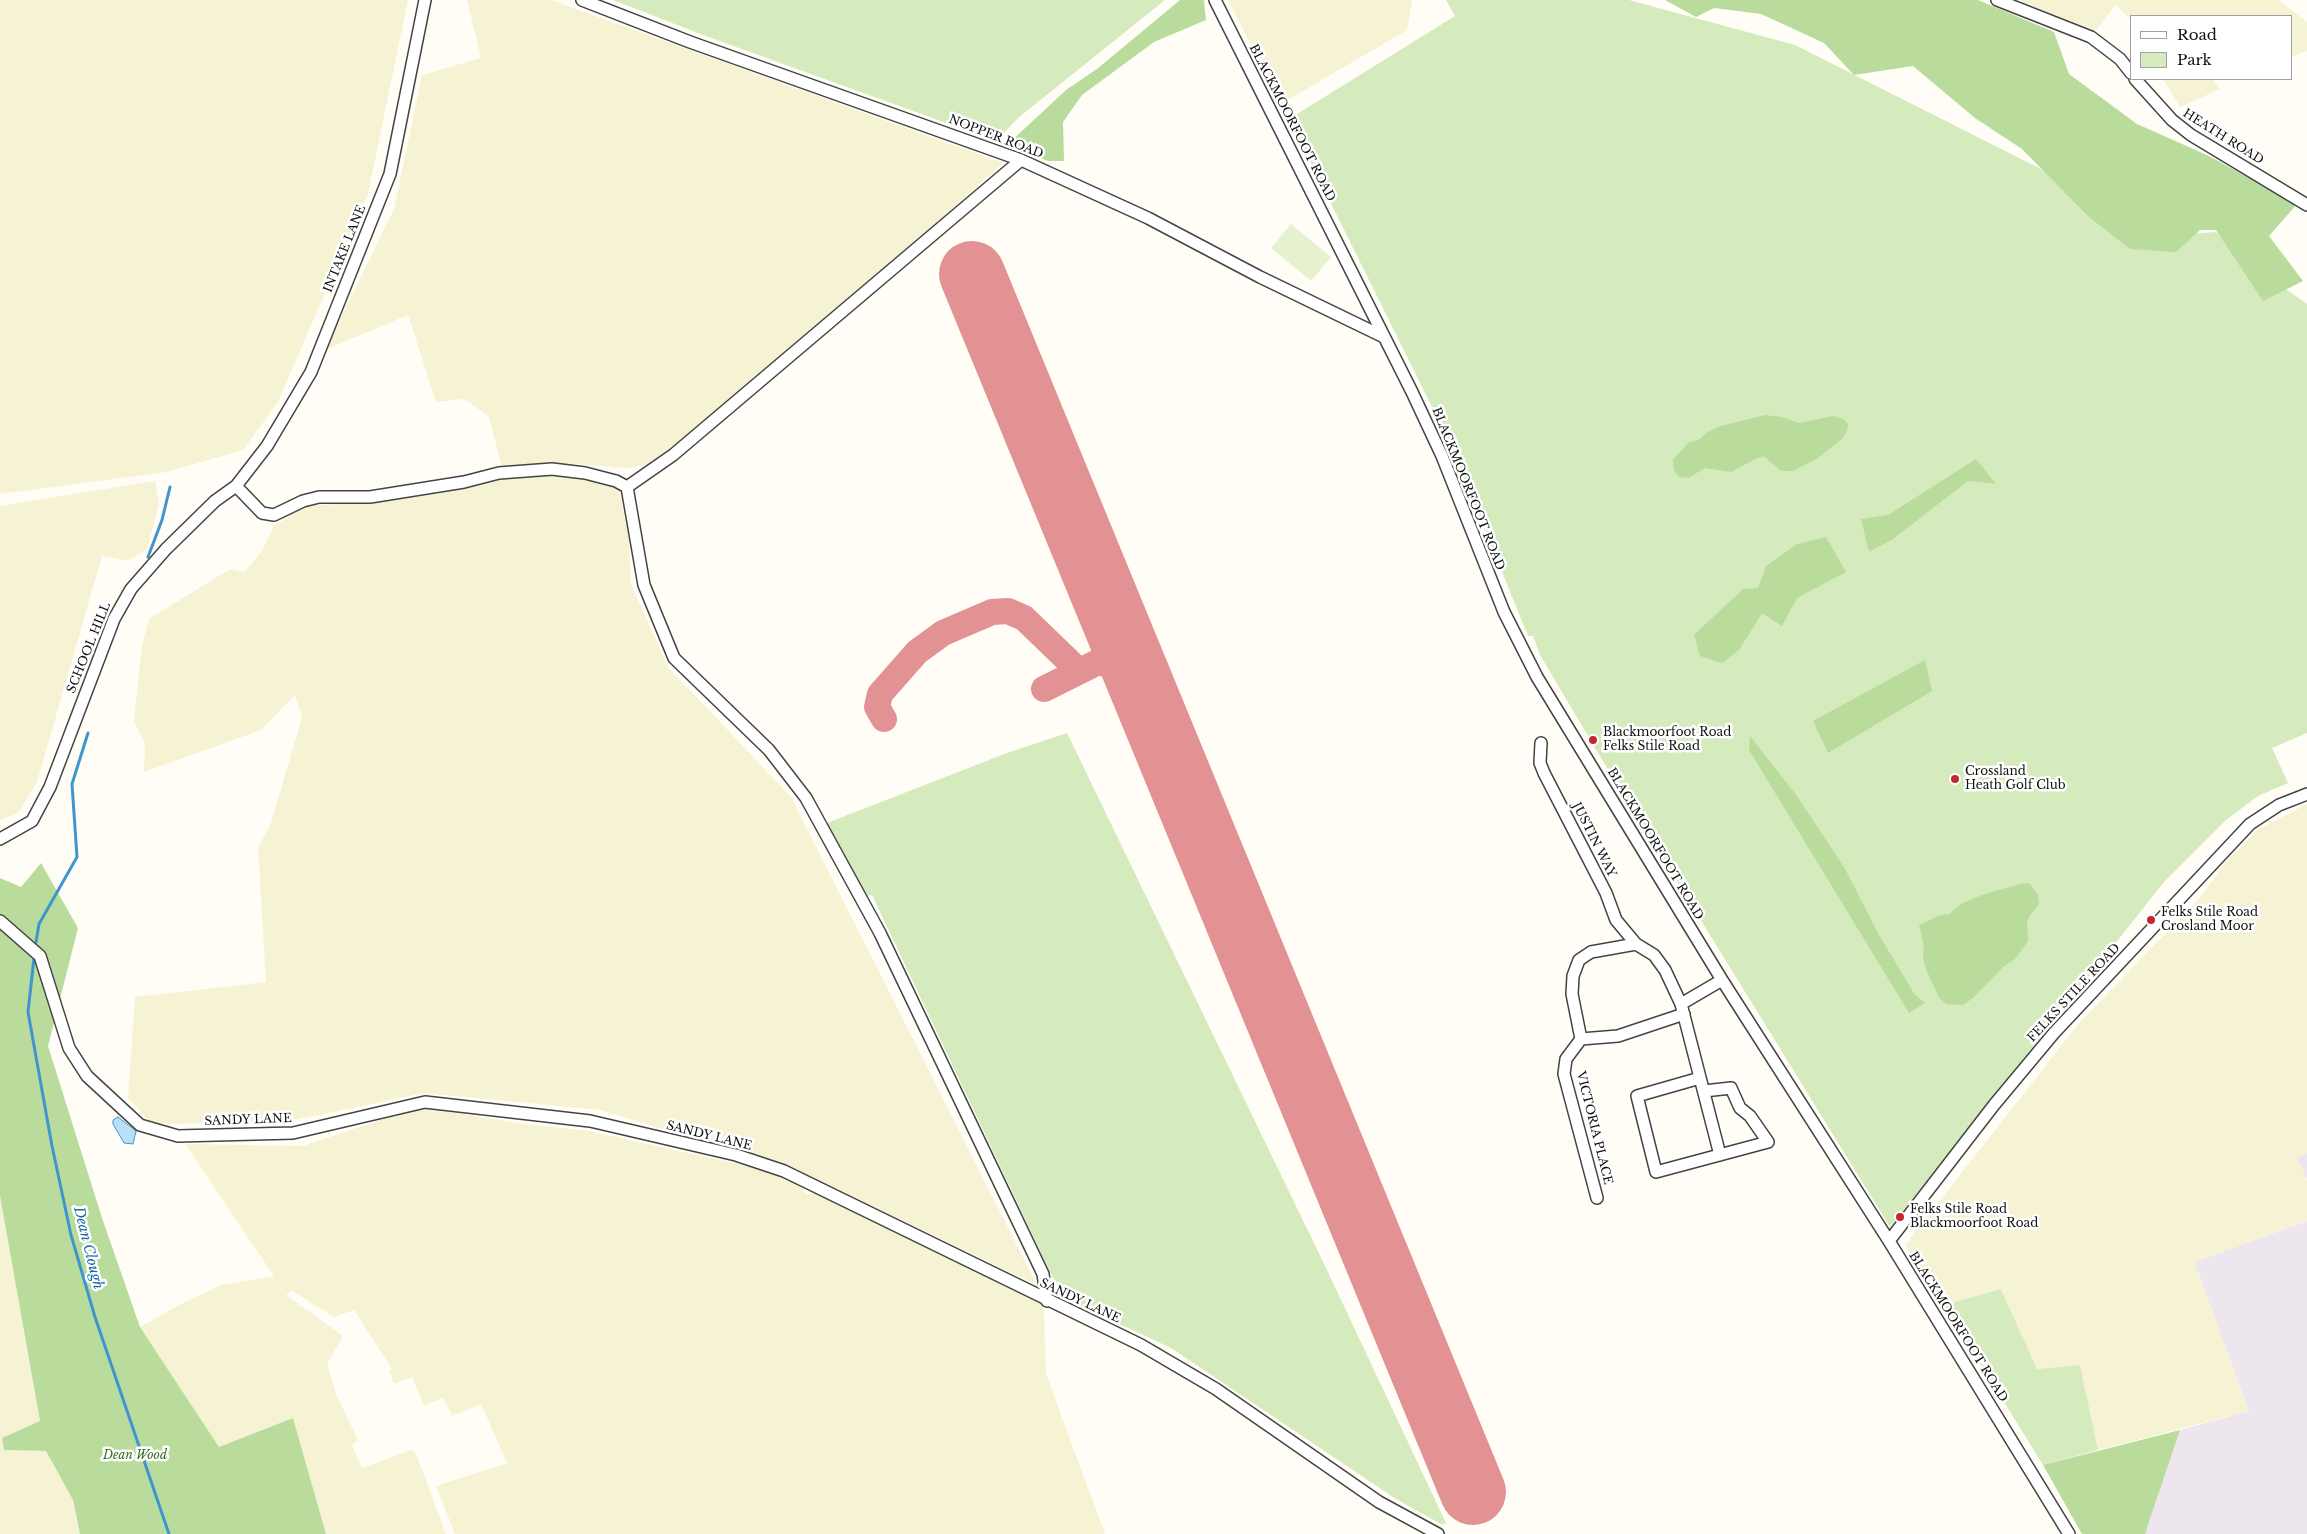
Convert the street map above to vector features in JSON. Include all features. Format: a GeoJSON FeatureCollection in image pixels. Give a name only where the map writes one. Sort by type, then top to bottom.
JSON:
{"type":"FeatureCollection","features":[{"type":"Feature","properties":{"kind":"street","name":"INTAKE LANE"},"geometry":{"type":"LineString","coordinates":[[236,486],[267,446],[311,372],[390,174],[425,0]]}},
{"type":"Feature","properties":{"kind":"street","name":"NOPPER ROAD"},"geometry":{"type":"LineString","coordinates":[[582,0],[690,42],[1020,160],[1148,218],[1260,277],[1384,337]]}},
{"type":"Feature","properties":{"kind":"street","name":"BLACKMOORFOOT ROAD"},"geometry":{"type":"LineString","coordinates":[[1215,0],[1434,438],[1504,612],[1529,661],[1722,980],[1889,1241],[2069,1534]]}},
{"type":"Feature","properties":{"kind":"street"},"geometry":{"type":"LineString","coordinates":[[1997,0],[2090,37],[2120,59],[2130,73]]}},
{"type":"Feature","properties":{"kind":"street","name":"HEATH ROAD"},"geometry":{"type":"LineString","coordinates":[[2136,80],[2172,120],[2190,135],[2307,205]]}},
{"type":"Feature","properties":{"kind":"street"},"geometry":{"type":"LineString","coordinates":[[627,487],[673,455],[1020,160]]}},
{"type":"Feature","properties":{"kind":"street"},"geometry":{"type":"LineString","coordinates":[[236,486],[262,513],[274,515],[303,501],[319,497],[370,496],[464,482],[499,473],[552,469],[585,473],[616,481],[627,487]]}},
{"type":"Feature","properties":{"kind":"street","name":"SCHOOL HILL"},"geometry":{"type":"LineString","coordinates":[[0,839],[32,821],[50,787],[114,619],[131,589],[166,549],[236,486]]}},
{"type":"Feature","properties":{"kind":"street"},"geometry":{"type":"LineString","coordinates":[[627,487],[644,585],[674,658],[769,750],[806,798],[880,932],[1043,1274],[1048,1301]]}},
{"type":"Feature","properties":{"kind":"street","name":"JUSTIN WAY"},"geometry":{"type":"LineString","coordinates":[[1541,742],[1540,763],[1544,773],[1606,893],[1616,920],[1636,944]]}},
{"type":"Feature","properties":{"kind":"street","name":"FELKS STILE ROAD"},"geometry":{"type":"LineString","coordinates":[[1889,1241],[1994,1105],[2054,1033],[2250,824],[2279,805],[2307,794]]}},
{"type":"Feature","properties":{"kind":"street","name":"SANDY LANE"},"geometry":{"type":"LineString","coordinates":[[0,920],[40,956],[69,1048],[87,1076],[140,1125],[178,1136],[294,1133],[425,1102],[590,1121],[736,1155],[784,1171],[1141,1346],[1216,1389],[1379,1502],[1438,1534]]}},
{"type":"Feature","properties":{"kind":"street"},"geometry":{"type":"LineString","coordinates":[[1720,1156],[1682,1009],[1660,963],[1654,955],[1636,944],[1591,952],[1579,960],[1573,976],[1572,994],[1581,1039],[1618,1036],[1682,1009],[1722,980]]}},
{"type":"Feature","properties":{"kind":"street","name":"VICTORIA PLACE"},"geometry":{"type":"LineString","coordinates":[[1581,1039],[1566,1059],[1564,1074],[1598,1198]]}},
{"type":"Feature","properties":{"kind":"street"},"geometry":{"type":"LineString","coordinates":[[1700,1078],[1637,1096],[1656,1172],[1768,1142],[1750,1116],[1740,1108],[1731,1088],[1704,1091]]}},
{"type":"Feature","properties":{"kind":"shaded area"},"geometry":{"type":"Polygon","coordinates":[[[0,0],[408,0],[368,194],[278,402],[243,450],[167,472],[0,494],[0,0]]]}},
{"type":"Feature","properties":{"kind":"shaded area"},"geometry":{"type":"Polygon","coordinates":[[[467,0],[551,0],[1003,163],[888,267],[654,463],[627,468],[576,464],[502,468],[489,417],[465,399],[436,402],[408,315],[325,350],[394,209],[422,75],[481,58],[467,0]]]}},
{"type":"Feature","properties":{"kind":"shaded area"},"geometry":{"type":"Polygon","coordinates":[[[1228,0],[1412,0],[1407,30],[1281,104],[1228,0]]]}},
{"type":"Feature","properties":{"kind":"shaded area"},"geometry":{"type":"Polygon","coordinates":[[[2022,0],[2278,0],[2307,22],[2307,51],[2292,57],[2292,15],[2130,15],[2130,19],[2115,5],[2094,33],[2021,3],[2022,0]]]}},
{"type":"Feature","properties":{"kind":"shaded area"},"geometry":{"type":"Polygon","coordinates":[[[2164,80],[2214,80],[2220,89],[2180,107],[2164,80]]]}},
{"type":"Feature","properties":{"kind":"shaded area"},"geometry":{"type":"Polygon","coordinates":[[[555,474],[618,485],[629,540],[631,584],[668,667],[791,797],[1037,1285],[793,1168],[600,1110],[424,1093],[285,1122],[152,1124],[128,1098],[135,997],[266,982],[258,847],[270,826],[302,718],[295,695],[261,730],[144,772],[145,744],[134,721],[142,645],[149,619],[230,569],[245,572],[263,549],[274,526],[305,506],[372,502],[504,475],[555,474]]]}},
{"type":"Feature","properties":{"kind":"shaded area"},"geometry":{"type":"Polygon","coordinates":[[[155,481],[159,504],[147,549],[128,561],[102,556],[37,782],[18,813],[0,820],[0,506],[155,481]]]}},
{"type":"Feature","properties":{"kind":"shaded area"},"geometry":{"type":"Polygon","coordinates":[[[2307,804],[2307,1153],[2296,1158],[2307,1179],[2307,1221],[2194,1262],[2249,1411],[2098,1450],[2080,1365],[2037,1369],[2001,1289],[1944,1305],[1905,1245],[2079,1023],[2199,899],[2226,862],[2257,830],[2307,804]]]}},
{"type":"Feature","properties":{"kind":"shaded area"},"geometry":{"type":"Polygon","coordinates":[[[419,1107],[525,1124],[589,1131],[751,1167],[795,1181],[807,1195],[816,1192],[1042,1304],[1044,1310],[1046,1374],[1105,1534],[455,1534],[436,1486],[507,1463],[481,1404],[452,1416],[443,1398],[424,1406],[412,1377],[394,1384],[389,1371],[392,1369],[354,1310],[334,1317],[292,1291],[286,1295],[343,1336],[327,1364],[336,1394],[358,1440],[352,1445],[362,1468],[411,1450],[416,1454],[446,1534],[326,1534],[293,1418],[219,1447],[140,1327],[179,1305],[221,1285],[274,1276],[185,1144],[303,1146],[419,1107]]]}},
{"type":"Feature","properties":{"kind":"shaded area"},"geometry":{"type":"Polygon","coordinates":[[[2307,1153],[2307,1179],[2296,1158],[2307,1153]]]}},
{"type":"Feature","properties":{"kind":"shaded area"},"geometry":{"type":"Polygon","coordinates":[[[0,1196],[40,1422],[2,1438],[4,1450],[46,1451],[73,1500],[80,1534],[0,1534],[0,1196]]]}},
{"type":"Feature","properties":{"kind":"shaded area"},"geometry":{"type":"Polygon","coordinates":[[[2307,1221],[2307,1534],[2145,1534],[2180,1430],[2249,1411],[2194,1262],[2307,1221]]]}},
{"type":"Feature","properties":{"kind":"green space"},"geometry":{"type":"Polygon","coordinates":[[[613,0],[1165,0],[1018,118],[996,141],[703,35],[613,0]]]}},
{"type":"Feature","properties":{"kind":"green space"},"geometry":{"type":"Polygon","coordinates":[[[1180,0],[1204,0],[1206,20],[1154,42],[1082,95],[1063,122],[1064,161],[1048,161],[1008,144],[1066,90],[1097,69],[1180,0]]]}},
{"type":"Feature","properties":{"kind":"green space"},"geometry":{"type":"Polygon","coordinates":[[[1446,0],[1629,0],[1795,45],[2043,170],[2147,237],[2216,232],[2245,261],[2307,304],[2307,733],[2272,748],[2288,783],[2258,796],[2226,820],[2164,882],[1890,1227],[1607,768],[1540,655],[1533,636],[1528,636],[1449,441],[1289,119],[1455,16],[1446,0]]]}},
{"type":"Feature","properties":{"kind":"green space"},"geometry":{"type":"Polygon","coordinates":[[[1665,0],[1978,0],[2054,32],[2069,74],[2137,124],[2207,155],[2297,204],[2269,236],[2303,281],[2263,301],[2216,230],[2200,230],[2176,252],[2130,249],[2089,217],[2022,149],[1975,118],[1913,66],[1854,75],[1824,43],[1761,14],[1714,8],[1696,17],[1665,0]]]}},
{"type":"Feature","properties":{"kind":"green space"},"geometry":{"type":"Polygon","coordinates":[[[1291,224],[1331,257],[1311,281],[1271,248],[1291,224]]]}},
{"type":"Feature","properties":{"kind":"green space"},"geometry":{"type":"Polygon","coordinates":[[[1765,415],[1782,417],[1799,423],[1833,416],[1843,419],[1848,424],[1847,431],[1843,438],[1818,458],[1793,471],[1781,471],[1765,457],[1757,458],[1731,472],[1705,468],[1688,478],[1679,477],[1674,470],[1673,460],[1688,443],[1700,439],[1706,433],[1721,426],[1765,415]]]}},
{"type":"Feature","properties":{"kind":"green space"},"geometry":{"type":"Polygon","coordinates":[[[1976,459],[1996,484],[1968,481],[1893,539],[1869,552],[1861,519],[1888,515],[1976,459]]]}},
{"type":"Feature","properties":{"kind":"green space"},"geometry":{"type":"Polygon","coordinates":[[[1826,537],[1846,572],[1797,598],[1782,626],[1762,613],[1739,650],[1722,663],[1700,656],[1694,635],[1743,589],[1758,588],[1766,566],[1797,544],[1826,537]]]}},
{"type":"Feature","properties":{"kind":"green space"},"geometry":{"type":"Polygon","coordinates":[[[1925,660],[1932,691],[1828,753],[1813,721],[1925,660]]]}},
{"type":"Feature","properties":{"kind":"green space"},"geometry":{"type":"Polygon","coordinates":[[[1067,733],[1327,1270],[1446,1523],[1443,1525],[1396,1499],[1171,1348],[1062,1297],[872,895],[867,896],[827,823],[1007,753],[1067,733]]]}},
{"type":"Feature","properties":{"kind":"green space"},"geometry":{"type":"Polygon","coordinates":[[[1750,736],[1797,796],[1844,867],[1879,935],[1915,995],[1925,1003],[1909,1013],[1749,750],[1750,736]]]}},
{"type":"Feature","properties":{"kind":"green space","name":"Dean Wood"},"geometry":{"type":"Polygon","coordinates":[[[41,863],[78,928],[48,1046],[102,1218],[140,1327],[219,1447],[293,1418],[326,1534],[80,1534],[73,1500],[46,1451],[4,1450],[2,1438],[40,1421],[0,1196],[0,878],[21,887],[41,863]]]}},
{"type":"Feature","properties":{"kind":"green space"},"geometry":{"type":"Polygon","coordinates":[[[2029,883],[2038,895],[2039,904],[2030,915],[2027,923],[2028,941],[2015,959],[2003,967],[1973,998],[1963,1005],[1947,1004],[1939,998],[1926,969],[1923,958],[1924,946],[1919,925],[1938,916],[1949,914],[1961,904],[1982,895],[2029,883]]]}},
{"type":"Feature","properties":{"kind":"green space"},"geometry":{"type":"Polygon","coordinates":[[[2001,1289],[2037,1369],[2080,1365],[2098,1450],[2043,1465],[1944,1305],[2001,1289]]]}},
{"type":"Feature","properties":{"kind":"green space"},"geometry":{"type":"Polygon","coordinates":[[[2180,1430],[2145,1534],[2082,1534],[2043,1465],[2180,1430]]]}},
{"type":"Feature","properties":{"kind":"water"},"geometry":{"type":"Polygon","coordinates":[[[118,1117],[136,1131],[133,1144],[124,1143],[113,1124],[113,1120],[118,1117]]]}},
{"type":"Feature","properties":{"kind":"waterway","name":"Dean Clough"},"geometry":{"type":"LineString","coordinates":[[148,557],[162,520],[170,487]]}},
{"type":"Feature","properties":{"kind":"waterway","name":"Dean Clough"},"geometry":{"type":"LineString","coordinates":[[36,942],[39,924],[77,857],[72,784],[88,733]]}},
{"type":"Feature","properties":{"kind":"waterway","name":"Dean Clough"},"geometry":{"type":"LineString","coordinates":[[34,958],[28,1012],[52,1146],[71,1235],[95,1317],[169,1534]]}},
{"type":"Feature","properties":{"kind":"taxiway"},"geometry":{"type":"LineString","coordinates":[[884,719],[877,707],[880,694],[917,652],[943,633],[992,612],[1008,611],[1024,618],[1079,671]]}},
{"type":"Feature","properties":{"kind":"taxiway"},"geometry":{"type":"LineString","coordinates":[[1044,689],[1098,662],[1112,666],[1145,696]]}},
{"type":"Feature","properties":{"kind":"runway"},"geometry":{"type":"LineString","coordinates":[[972,274],[1473,1492]]}},
{"type":"Feature","properties":{"kind":"place","name":"Blackmoorfoot Road Felks Stile Road"},"geometry":{"type":"Point","coordinates":[1593,740]}},
{"type":"Feature","properties":{"kind":"place","name":"Crossland Heath Golf Club"},"geometry":{"type":"Point","coordinates":[1955,779]}},
{"type":"Feature","properties":{"kind":"place","name":"Felks Stile Road Crosland Moor"},"geometry":{"type":"Point","coordinates":[2151,920]}},
{"type":"Feature","properties":{"kind":"place","name":"Felks Stile Road Blackmoorfoot Road"},"geometry":{"type":"Point","coordinates":[1900,1217]}}]}
